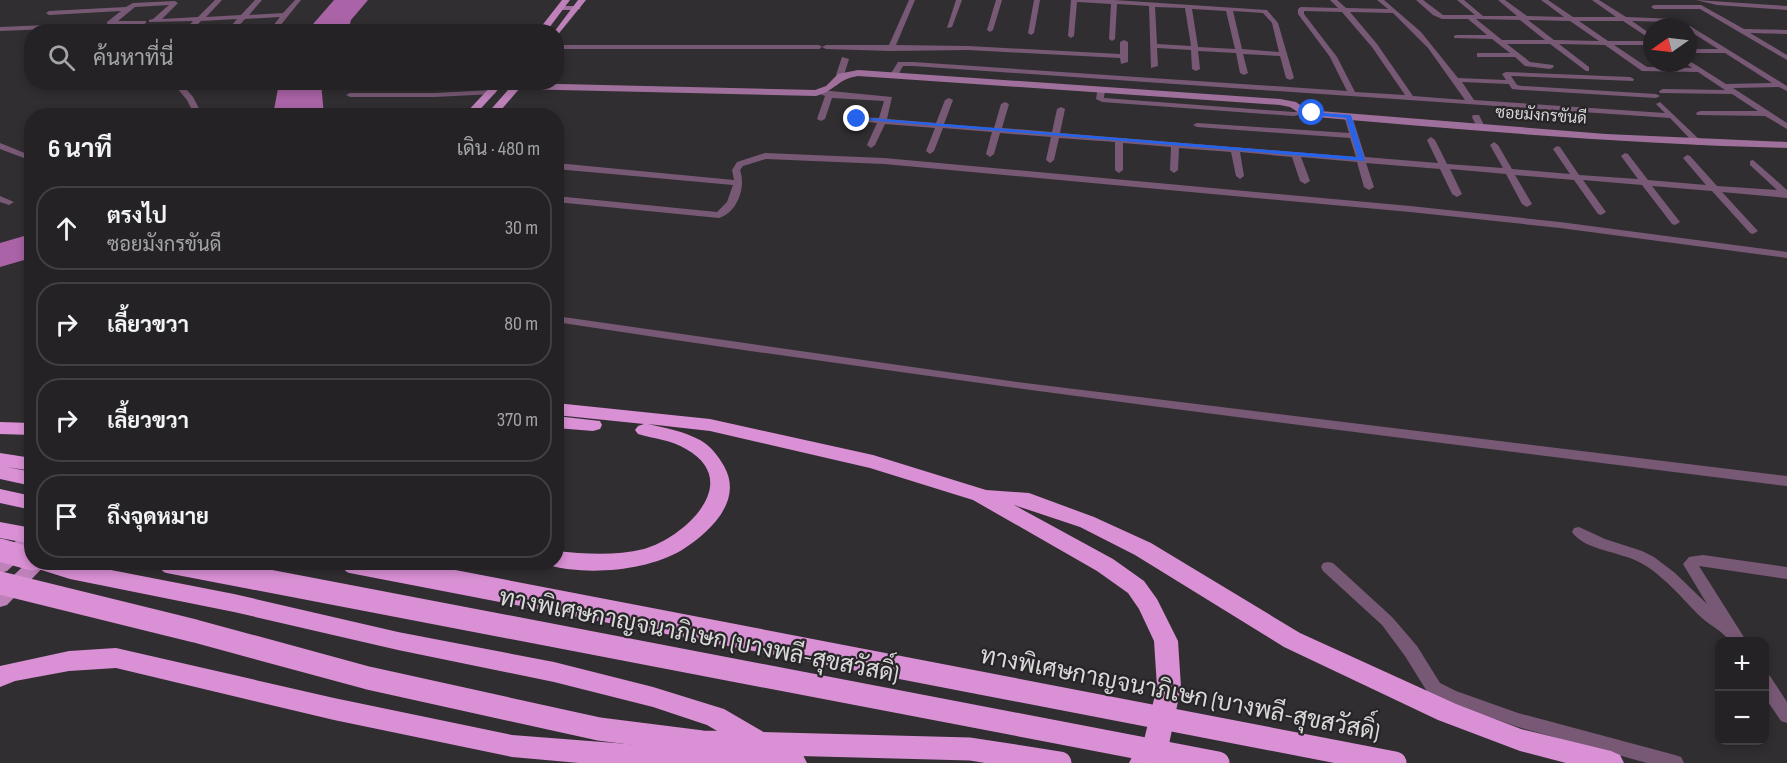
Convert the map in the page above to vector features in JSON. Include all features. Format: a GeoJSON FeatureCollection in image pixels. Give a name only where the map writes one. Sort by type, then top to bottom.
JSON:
{"type":"FeatureCollection","features":[{"type":"Feature","properties":{"kind":"highway"},"geometry":{"type":"LineString","coordinates":[[564,410],[710,425],[873,462],[980,495],[1006,507],[1056,539],[1105,565],[1136,587],[1149,605],[1166,641],[1169,687],[1155,749],[1142,763]]}},
{"type":"Feature","properties":{"kind":"highway"},"geometry":{"type":"LineString","coordinates":[[564,423],[669,432],[693,444],[712,458],[721,480],[719,498],[711,516],[672,546],[635,559],[603,564],[564,561]]}},
{"type":"Feature","properties":{"kind":"highway"},"geometry":{"type":"LineString","coordinates":[[0,428],[24,429]]}},
{"type":"Feature","properties":{"kind":"highway"},"geometry":{"type":"LineString","coordinates":[[0,459],[24,464]]}},
{"type":"Feature","properties":{"kind":"highway"},"geometry":{"type":"LineString","coordinates":[[0,472],[24,477]]}},
{"type":"Feature","properties":{"kind":"highway"},"geometry":{"type":"LineString","coordinates":[[980,495],[1022,498],[1087,522],[1152,554],[1292,640],[1447,712],[1520,740],[1611,763]]}},
{"type":"Feature","properties":{"kind":"highway"},"geometry":{"type":"LineString","coordinates":[[0,496],[24,501]]}},
{"type":"Feature","properties":{"kind":"highway"},"geometry":{"type":"LineString","coordinates":[[0,530],[24,534]]}},
{"type":"Feature","properties":{"kind":"highway"},"geometry":{"type":"LineString","coordinates":[[0,550],[24,557]]}},
{"type":"Feature","properties":{"kind":"highway"},"geometry":{"type":"LineString","coordinates":[[67,570],[234,603],[398,641],[554,672],[653,697],[714,717],[794,763]]}},
{"type":"Feature","properties":{"kind":"highway","name":"ทางพิเศษกาญจนาภิเษก (บางพลี-สุขสวัสดิ์)"},"geometry":{"type":"LineString","coordinates":[[212,570],[1218,763]]}},
{"type":"Feature","properties":{"kind":"highway","name":"ทางพิเศษกาญจนาภิเษก (บางพลี-สุขสวัสดิ์)"},"geometry":{"type":"LineString","coordinates":[[395,570],[1395,763]]}},
{"type":"Feature","properties":{"kind":"highway"},"geometry":{"type":"LineString","coordinates":[[442,570],[524,594]]}},
{"type":"Feature","properties":{"kind":"highway"},"geometry":{"type":"LineString","coordinates":[[0,583],[195,631],[368,678],[599,729],[702,742],[970,749],[1060,763]]}},
{"type":"Feature","properties":{"kind":"highway"},"geometry":{"type":"LineString","coordinates":[[0,677],[10,672],[69,661],[116,658],[334,709],[512,746],[705,762],[766,763]]}},
{"type":"Feature","properties":{"kind":"main road"},"geometry":{"type":"LineString","coordinates":[[548,24],[563,4]]}},
{"type":"Feature","properties":{"kind":"main road"},"geometry":{"type":"LineString","coordinates":[[564,25],[580,4]]}},
{"type":"Feature","properties":{"kind":"main road"},"geometry":{"type":"LineString","coordinates":[[497,108],[514,90]]}},
{"type":"Feature","properties":{"kind":"main road"},"geometry":{"type":"LineString","coordinates":[[476,108],[492,92]]}},
{"type":"Feature","properties":{"kind":"main road"},"geometry":{"type":"LineString","coordinates":[[0,566],[24,544]]}},
{"type":"Feature","properties":{"kind":"main road"},"geometry":{"type":"LineString","coordinates":[[0,600],[32,570]]}},
{"type":"Feature","properties":{"kind":"street"},"geometry":{"type":"LineString","coordinates":[[194,24],[219,0]]}},
{"type":"Feature","properties":{"kind":"street"},"geometry":{"type":"LineString","coordinates":[[236,24],[259,0]]}},
{"type":"Feature","properties":{"kind":"street"},"geometry":{"type":"LineString","coordinates":[[277,24],[298,0]]}},
{"type":"Feature","properties":{"kind":"street"},"geometry":{"type":"LineString","coordinates":[[891,49],[912,0]]}},
{"type":"Feature","properties":{"kind":"street"},"geometry":{"type":"LineString","coordinates":[[950,27],[959,0]]}},
{"type":"Feature","properties":{"kind":"street"},"geometry":{"type":"LineString","coordinates":[[990,30],[999,0]]}},
{"type":"Feature","properties":{"kind":"street"},"geometry":{"type":"LineString","coordinates":[[1032,51],[1037,0]]}},
{"type":"Feature","properties":{"kind":"street"},"geometry":{"type":"LineString","coordinates":[[1071,36],[1075,0],[1172,3],[1265,11],[1270,15],[1290,78]]}},
{"type":"Feature","properties":{"kind":"street"},"geometry":{"type":"LineString","coordinates":[[1209,0],[1212,7]]}},
{"type":"Feature","properties":{"kind":"street"},"geometry":{"type":"LineString","coordinates":[[1248,0],[1254,9]]}},
{"type":"Feature","properties":{"kind":"street"},"geometry":{"type":"LineString","coordinates":[[1306,0],[1315,8]]}},
{"type":"Feature","properties":{"kind":"street"},"geometry":{"type":"LineString","coordinates":[[1334,0],[1345,9],[1410,98]]}},
{"type":"Feature","properties":{"kind":"street"},"geometry":{"type":"LineString","coordinates":[[1380,0],[1395,11],[1433,49],[1472,102]]}},
{"type":"Feature","properties":{"kind":"street"},"geometry":{"type":"LineString","coordinates":[[1419,0],[1438,16],[1643,20]]}},
{"type":"Feature","properties":{"kind":"street"},"geometry":{"type":"LineString","coordinates":[[1460,0],[1481,17]]}},
{"type":"Feature","properties":{"kind":"street"},"geometry":{"type":"LineString","coordinates":[[1469,17],[1532,66],[1587,69],[1501,0]]}},
{"type":"Feature","properties":{"kind":"street"},"geometry":{"type":"LineString","coordinates":[[1545,0],[1645,69],[1701,70]]}},
{"type":"Feature","properties":{"kind":"street"},"geometry":{"type":"LineString","coordinates":[[1595,0],[1643,32]]}},
{"type":"Feature","properties":{"kind":"street"},"geometry":{"type":"LineString","coordinates":[[1699,0],[1787,8]]}},
{"type":"Feature","properties":{"kind":"street"},"geometry":{"type":"LineString","coordinates":[[1729,0],[1736,5]]}},
{"type":"Feature","properties":{"kind":"street"},"geometry":{"type":"LineString","coordinates":[[1112,39],[1114,2]]}},
{"type":"Feature","properties":{"kind":"street"},"geometry":{"type":"LineString","coordinates":[[109,23],[126,9],[141,3],[175,3],[150,21]]}},
{"type":"Feature","properties":{"kind":"street"},"geometry":{"type":"LineString","coordinates":[[563,4],[580,4]]}},
{"type":"Feature","properties":{"kind":"street"},"geometry":{"type":"LineString","coordinates":[[1152,4],[1154,66]]}},
{"type":"Feature","properties":{"kind":"street"},"geometry":{"type":"LineString","coordinates":[[1188,6],[1196,69]]}},
{"type":"Feature","properties":{"kind":"street"},"geometry":{"type":"LineString","coordinates":[[1672,18],[1653,6],[1701,7],[1787,58]]}},
{"type":"Feature","properties":{"kind":"street"},"geometry":{"type":"LineString","coordinates":[[1229,8],[1244,73]]}},
{"type":"Feature","properties":{"kind":"street"},"geometry":{"type":"LineString","coordinates":[[49,13],[126,9]]}},
{"type":"Feature","properties":{"kind":"street"},"geometry":{"type":"LineString","coordinates":[[1352,93],[1334,57],[1301,14],[1301,9],[1395,11]]}},
{"type":"Feature","properties":{"kind":"street"},"geometry":{"type":"LineString","coordinates":[[72,22],[84,11]]}},
{"type":"Feature","properties":{"kind":"street"},"geometry":{"type":"LineString","coordinates":[[98,24],[284,15]]}},
{"type":"Feature","properties":{"kind":"street"},"geometry":{"type":"LineString","coordinates":[[72,22],[81,24]]}},
{"type":"Feature","properties":{"kind":"street"},"geometry":{"type":"LineString","coordinates":[[51,24],[72,22],[82,24]]}},
{"type":"Feature","properties":{"kind":"street"},"geometry":{"type":"LineString","coordinates":[[0,29],[24,27]]}},
{"type":"Feature","properties":{"kind":"street"},"geometry":{"type":"LineString","coordinates":[[1743,31],[1787,32]]}},
{"type":"Feature","properties":{"kind":"street"},"geometry":{"type":"LineString","coordinates":[[1697,32],[1785,86]]}},
{"type":"Feature","properties":{"kind":"street"},"geometry":{"type":"LineString","coordinates":[[847,48],[848,37]]}},
{"type":"Feature","properties":{"kind":"street"},"geometry":{"type":"LineString","coordinates":[[1456,37],[1494,37]]}},
{"type":"Feature","properties":{"kind":"street"},"geometry":{"type":"LineString","coordinates":[[564,47],[891,49],[939,44],[985,45],[1032,51],[1077,50],[1124,60],[1124,42]]}},
{"type":"Feature","properties":{"kind":"street"},"geometry":{"type":"LineString","coordinates":[[1501,42],[1643,43]]}},
{"type":"Feature","properties":{"kind":"street"},"geometry":{"type":"LineString","coordinates":[[1154,46],[1284,54]]}},
{"type":"Feature","properties":{"kind":"street"},"geometry":{"type":"LineString","coordinates":[[1771,48],[1787,48]]}},
{"type":"Feature","properties":{"kind":"street"},"geometry":{"type":"LineString","coordinates":[[1697,51],[1728,51]]}},
{"type":"Feature","properties":{"kind":"street"},"geometry":{"type":"LineString","coordinates":[[1480,55],[1518,55]]}},
{"type":"Feature","properties":{"kind":"street"},"geometry":{"type":"LineString","coordinates":[[821,119],[826,93],[835,78],[840,75],[845,59]]}},
{"type":"Feature","properties":{"kind":"street"},"geometry":{"type":"LineString","coordinates":[[894,75],[901,64],[913,64],[1671,116]]}},
{"type":"Feature","properties":{"kind":"street"},"geometry":{"type":"LineString","coordinates":[[1697,68],[1787,127]]}},
{"type":"Feature","properties":{"kind":"street","name":"ซอยมังกรขันดี"},"geometry":{"type":"LineString","coordinates":[[840,75],[858,73],[894,75],[1280,102],[1301,111],[1348,116],[1478,122],[1699,143],[1787,145]]}},
{"type":"Feature","properties":{"kind":"street"},"geometry":{"type":"LineString","coordinates":[[1510,82],[1506,74],[1588,74],[1630,79]]}},
{"type":"Feature","properties":{"kind":"street"},"geometry":{"type":"LineString","coordinates":[[1457,80],[1510,82],[1522,88],[1660,97],[1733,92]]}},
{"type":"Feature","properties":{"kind":"street"},"geometry":{"type":"LineString","coordinates":[[564,85],[826,93],[889,99],[883,120],[871,145]]}},
{"type":"Feature","properties":{"kind":"street"},"geometry":{"type":"LineString","coordinates":[[1617,86],[1624,94]]}},
{"type":"Feature","properties":{"kind":"street"},"geometry":{"type":"LineString","coordinates":[[1724,86],[1785,86]]}},
{"type":"Feature","properties":{"kind":"street"},"geometry":{"type":"LineString","coordinates":[[1294,89],[1304,126]]}},
{"type":"Feature","properties":{"kind":"street"},"geometry":{"type":"LineString","coordinates":[[183,90],[195,108]]}},
{"type":"Feature","properties":{"kind":"street"},"geometry":{"type":"LineString","coordinates":[[350,95],[492,92]]}},
{"type":"Feature","properties":{"kind":"street"},"geometry":{"type":"LineString","coordinates":[[1660,97],[1671,116],[1699,143]]}},
{"type":"Feature","properties":{"kind":"street"},"geometry":{"type":"LineString","coordinates":[[930,150],[949,100]]}},
{"type":"Feature","properties":{"kind":"street"},"geometry":{"type":"LineString","coordinates":[[990,154],[1005,104]]}},
{"type":"Feature","properties":{"kind":"street"},"geometry":{"type":"LineString","coordinates":[[1050,160],[1061,109]]}},
{"type":"Feature","properties":{"kind":"street"},"geometry":{"type":"LineString","coordinates":[[1700,113],[1767,114]]}},
{"type":"Feature","properties":{"kind":"street"},"geometry":{"type":"LineString","coordinates":[[1348,116],[1369,187]]}},
{"type":"Feature","properties":{"kind":"street"},"geometry":{"type":"LineString","coordinates":[[857,119],[1787,194]]}},
{"type":"Feature","properties":{"kind":"street"},"geometry":{"type":"LineString","coordinates":[[1197,125],[1355,136]]}},
{"type":"Feature","properties":{"kind":"street"},"geometry":{"type":"LineString","coordinates":[[1119,140],[1119,170]]}},
{"type":"Feature","properties":{"kind":"street"},"geometry":{"type":"LineString","coordinates":[[1431,140],[1456,194]]}},
{"type":"Feature","properties":{"kind":"street"},"geometry":{"type":"LineString","coordinates":[[1174,170],[1175,144]]}},
{"type":"Feature","properties":{"kind":"street"},"geometry":{"type":"LineString","coordinates":[[1494,145],[1527,204]]}},
{"type":"Feature","properties":{"kind":"street"},"geometry":{"type":"LineString","coordinates":[[0,146],[24,156]]}},
{"type":"Feature","properties":{"kind":"street"},"geometry":{"type":"LineString","coordinates":[[1235,149],[1240,176]]}},
{"type":"Feature","properties":{"kind":"street"},"geometry":{"type":"LineString","coordinates":[[1557,149],[1600,212]]}},
{"type":"Feature","properties":{"kind":"street"},"geometry":{"type":"LineString","coordinates":[[1296,154],[1305,181]]}},
{"type":"Feature","properties":{"kind":"street"},"geometry":{"type":"LineString","coordinates":[[564,200],[719,215],[727,210],[739,178],[747,170],[749,164],[747,161],[765,156],[872,161],[1420,210],[1560,225],[1787,255]]}},
{"type":"Feature","properties":{"kind":"street"},"geometry":{"type":"LineString","coordinates":[[1625,156],[1676,222]]}},
{"type":"Feature","properties":{"kind":"street"},"geometry":{"type":"LineString","coordinates":[[1687,158],[1753,231]]}},
{"type":"Feature","properties":{"kind":"street"},"geometry":{"type":"LineString","coordinates":[[869,171],[872,161]]}},
{"type":"Feature","properties":{"kind":"street"},"geometry":{"type":"LineString","coordinates":[[1753,163],[1787,194]]}},
{"type":"Feature","properties":{"kind":"street"},"geometry":{"type":"LineString","coordinates":[[564,167],[739,178]]}},
{"type":"Feature","properties":{"kind":"street"},"geometry":{"type":"LineString","coordinates":[[564,320],[719,345],[1121,399],[1787,481]]}},
{"type":"Feature","properties":{"kind":"street"},"geometry":{"type":"LineString","coordinates":[[1579,532],[1600,543],[1632,552],[1647,560],[1736,637]]}},
{"type":"Feature","properties":{"kind":"street"},"geometry":{"type":"LineString","coordinates":[[1736,637],[1690,564],[1694,561],[1703,561],[1787,573]]}},
{"type":"Feature","properties":{"kind":"street"},"geometry":{"type":"LineString","coordinates":[[1328,567],[1387,621],[1411,651],[1434,688],[1518,720],[1675,763]]}},
{"type":"Feature","properties":{"kind":"street"},"geometry":{"type":"LineString","coordinates":[[1769,689],[1787,716]]}},
{"type":"Feature","properties":{"kind":"shaded area"},"geometry":{"type":"Polygon","coordinates":[[[334,0],[368,0],[350,24],[313,24],[334,0]]]}},
{"type":"Feature","properties":{"kind":"shaded area"},"geometry":{"type":"Polygon","coordinates":[[[278,90],[322,90],[323,108],[274,108],[278,90]]]}},
{"type":"Feature","properties":{"kind":"shaded area"},"geometry":{"type":"Polygon","coordinates":[[[24,236],[24,260],[0,267],[0,243],[24,236]]]}},
{"type":"Feature","properties":{"kind":"route"},"geometry":{"type":"LineString","coordinates":[[857,119],[1362,160],[1348,116],[1312,113]]}}]}
